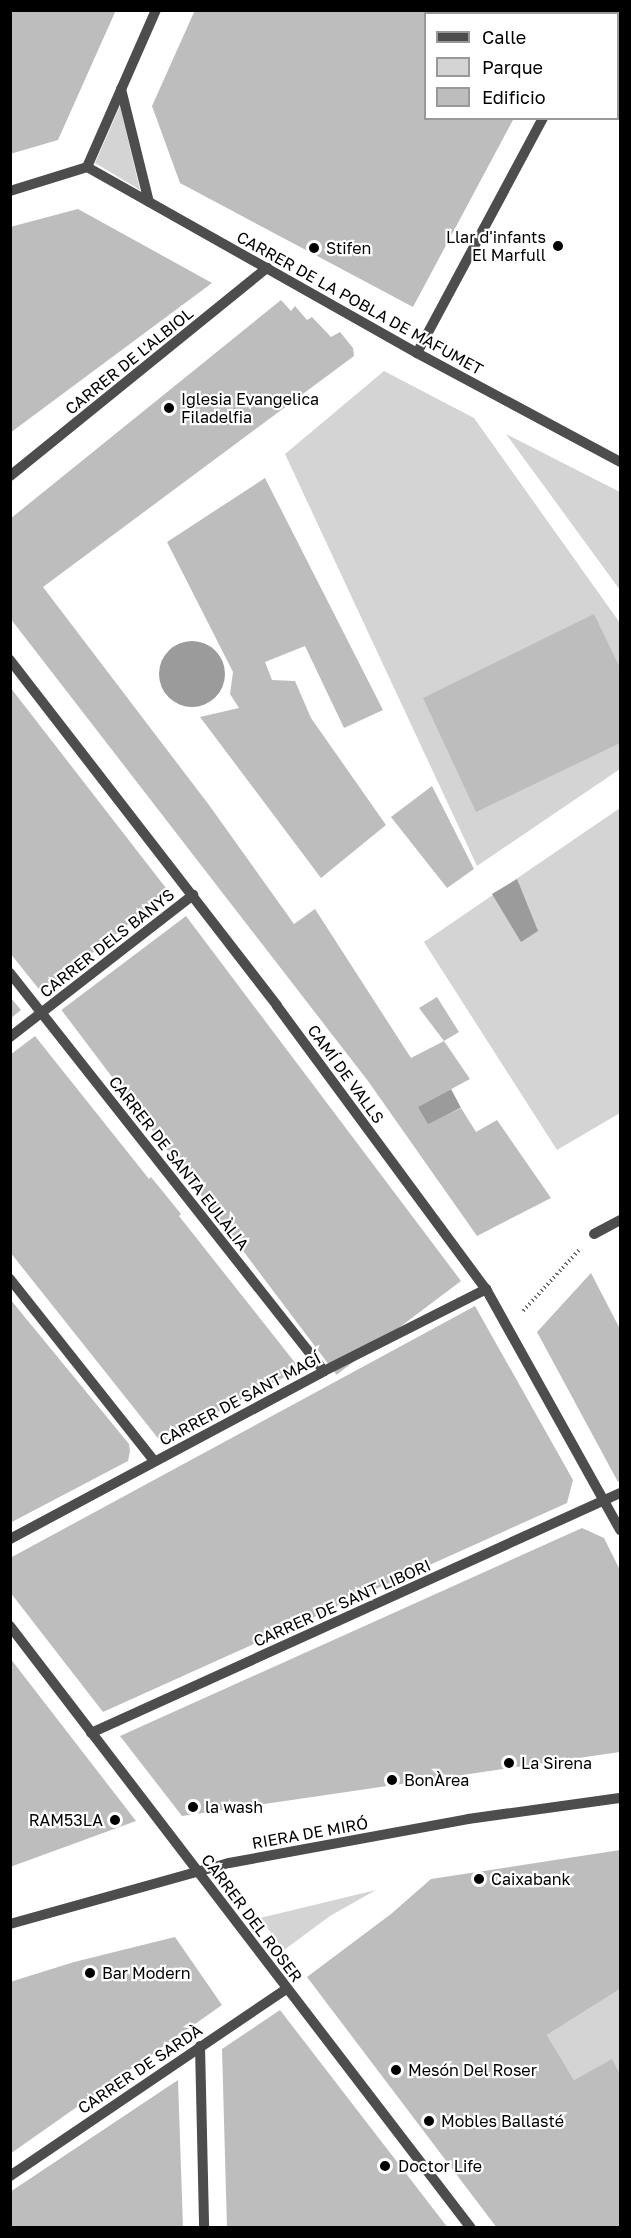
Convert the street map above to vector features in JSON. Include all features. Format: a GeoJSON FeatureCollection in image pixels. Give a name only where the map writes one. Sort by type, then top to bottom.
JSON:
{"type":"FeatureCollection","features":[{"type":"Feature","properties":{"kind":"street"},"geometry":{"type":"LineString","coordinates":[[10,191],[87,167],[156,10]]}},
{"type":"Feature","properties":{"kind":"street"},"geometry":{"type":"LineString","coordinates":[[121,89],[149,202]]}},
{"type":"Feature","properties":{"kind":"street"},"geometry":{"type":"LineString","coordinates":[[417,353],[542,120]]}},
{"type":"Feature","properties":{"kind":"street","name":"CARRER DE LA POBLA DE MAFUMET"},"geometry":{"type":"LineString","coordinates":[[87,167],[417,353],[621,462]]}},
{"type":"Feature","properties":{"kind":"street","name":"CARRER DE L'ALBIOL"},"geometry":{"type":"LineString","coordinates":[[10,476],[267,268]]}},
{"type":"Feature","properties":{"kind":"street","name":"CAMÍ DE VALLS"},"geometry":{"type":"LineString","coordinates":[[10,660],[193,895],[486,1289],[621,1530]]}},
{"type":"Feature","properties":{"kind":"street","name":"CARRER DELS BANYS"},"geometry":{"type":"LineString","coordinates":[[10,1036],[193,895]]}},
{"type":"Feature","properties":{"kind":"street","name":"CARRER DE SANTA EULÀLIA"},"geometry":{"type":"LineString","coordinates":[[10,973],[324,1371]]}},
{"type":"Feature","properties":{"kind":"street"},"geometry":{"type":"LineString","coordinates":[[594,1234],[621,1220]]}},
{"type":"Feature","properties":{"kind":"street"},"geometry":{"type":"LineString","coordinates":[[10,1280],[154,1461]]}},
{"type":"Feature","properties":{"kind":"street","name":"CARRER DE SANT MAGÍ"},"geometry":{"type":"LineString","coordinates":[[10,1539],[324,1371],[486,1289]]}},
{"type":"Feature","properties":{"kind":"street","name":"CARRER DE SANT LIBORI"},"geometry":{"type":"LineString","coordinates":[[91,1733],[621,1493]]}},
{"type":"Feature","properties":{"kind":"street","name":"CARRER DEL ROSER"},"geometry":{"type":"LineString","coordinates":[[10,1626],[471,2228]]}},
{"type":"Feature","properties":{"kind":"street","name":"RIERA DE MIRÓ"},"geometry":{"type":"LineString","coordinates":[[10,1924],[229,1863],[468,1819],[621,1798]]}},
{"type":"Feature","properties":{"kind":"street","name":"CARRER DE SARDÀ"},"geometry":{"type":"LineString","coordinates":[[10,2176],[286,1989]]}},
{"type":"Feature","properties":{"kind":"street"},"geometry":{"type":"LineString","coordinates":[[200,2046],[204,2228]]}},
{"type":"Feature","properties":{"kind":"path"},"geometry":{"type":"LineString","coordinates":[[508,1327],[594,1234]]}},
{"type":"Feature","properties":{"kind":"green space"},"geometry":{"type":"Polygon","coordinates":[[[120,106],[140,190],[95,163],[120,106]]]}},
{"type":"Feature","properties":{"kind":"green space"},"geometry":{"type":"Polygon","coordinates":[[[384,371],[474,418],[620,623],[620,769],[477,866],[285,454],[384,371]]]}},
{"type":"Feature","properties":{"kind":"green space"},"geometry":{"type":"Polygon","coordinates":[[[506,434],[620,492],[620,590],[506,434]]]}},
{"type":"Feature","properties":{"kind":"green space"},"geometry":{"type":"Polygon","coordinates":[[[620,808],[620,1113],[557,1150],[424,942],[620,808]]]}},
{"type":"Feature","properties":{"kind":"green space"},"geometry":{"type":"Polygon","coordinates":[[[376,1890],[330,1916],[284,1950],[260,1918],[376,1890]]]}},
{"type":"Feature","properties":{"kind":"green space"},"geometry":{"type":"Polygon","coordinates":[[[620,1989],[620,2074],[611,2060],[574,2080],[547,2035],[620,1989]]]}},
{"type":"Feature","properties":{"kind":"shaded area"},"geometry":{"type":"Polygon","coordinates":[[[192,641],[204,644],[215,651],[222,662],[225,674],[222,686],[215,697],[204,704],[192,707],[180,704],[169,697],[162,686],[159,674],[162,662],[169,651],[180,644],[192,641]]]}},
{"type":"Feature","properties":{"kind":"shaded area"},"geometry":{"type":"Polygon","coordinates":[[[517,879],[538,931],[521,942],[492,894],[517,879]]]}},
{"type":"Feature","properties":{"kind":"shaded area"},"geometry":{"type":"Polygon","coordinates":[[[451,1089],[461,1108],[427,1125],[417,1107],[451,1089]]]}},
{"type":"Feature","properties":{"kind":"building"},"geometry":{"type":"Polygon","coordinates":[[[10,10],[116,10],[58,140],[10,154],[10,10]]]}},
{"type":"Feature","properties":{"kind":"building"},"geometry":{"type":"Polygon","coordinates":[[[195,10],[572,10],[572,12],[424,12],[424,120],[513,120],[413,307],[180,183],[152,106],[195,10]]]}},
{"type":"Feature","properties":{"kind":"building"},"geometry":{"type":"Polygon","coordinates":[[[78,209],[212,283],[10,433],[10,227],[78,209]]]}},
{"type":"Feature","properties":{"kind":"building"},"geometry":{"type":"Polygon","coordinates":[[[281,300],[291,311],[295,306],[307,320],[312,317],[331,337],[340,332],[353,348],[354,356],[43,587],[209,805],[294,924],[315,909],[411,1058],[444,1041],[470,1079],[418,1107],[428,1124],[461,1108],[476,1132],[497,1120],[551,1198],[477,1236],[368,1081],[10,618],[10,519],[281,300]]]}},
{"type":"Feature","properties":{"kind":"building"},"geometry":{"type":"Polygon","coordinates":[[[265,478],[383,710],[344,728],[305,646],[265,662],[272,680],[295,681],[311,718],[386,825],[321,878],[200,717],[239,708],[230,694],[233,672],[167,542],[265,478]]]}},
{"type":"Feature","properties":{"kind":"building"},"geometry":{"type":"Polygon","coordinates":[[[594,614],[620,668],[620,743],[476,812],[423,698],[594,614]]]}},
{"type":"Feature","properties":{"kind":"building"},"geometry":{"type":"Polygon","coordinates":[[[10,687],[169,892],[42,993],[10,953],[10,687]]]}},
{"type":"Feature","properties":{"kind":"building"},"geometry":{"type":"Polygon","coordinates":[[[432,786],[474,869],[447,888],[391,817],[432,786]]]}},
{"type":"Feature","properties":{"kind":"building"},"geometry":{"type":"Polygon","coordinates":[[[186,916],[461,1281],[336,1375],[61,1010],[186,916]]]}},
{"type":"Feature","properties":{"kind":"building"},"geometry":{"type":"Polygon","coordinates":[[[10,997],[21,1010],[10,1019],[10,997]]]}},
{"type":"Feature","properties":{"kind":"building"},"geometry":{"type":"Polygon","coordinates":[[[437,997],[459,1032],[444,1041],[419,1008],[437,997]]]}},
{"type":"Feature","properties":{"kind":"building"},"geometry":{"type":"Polygon","coordinates":[[[35,1036],[149,1179],[151,1177],[181,1214],[179,1216],[300,1369],[161,1442],[10,1252],[10,1055],[35,1036]]]}},
{"type":"Feature","properties":{"kind":"building"},"geometry":{"type":"Polygon","coordinates":[[[591,1273],[620,1329],[620,1480],[618,1482],[537,1332],[591,1273]]]}},
{"type":"Feature","properties":{"kind":"building"},"geometry":{"type":"Polygon","coordinates":[[[10,1299],[129,1444],[130,1451],[128,1461],[10,1523],[10,1299]]]}},
{"type":"Feature","properties":{"kind":"building"},"geometry":{"type":"Polygon","coordinates":[[[475,1306],[573,1480],[567,1503],[103,1712],[10,1592],[10,1558],[475,1306]]]}},
{"type":"Feature","properties":{"kind":"building"},"geometry":{"type":"Polygon","coordinates":[[[582,1528],[604,1538],[620,1570],[620,1752],[182,1816],[120,1736],[582,1528]]]}},
{"type":"Feature","properties":{"kind":"building"},"geometry":{"type":"Polygon","coordinates":[[[10,1658],[136,1821],[10,1867],[10,1658]]]}},
{"type":"Feature","properties":{"kind":"building"},"geometry":{"type":"Polygon","coordinates":[[[620,1850],[620,1989],[547,2035],[574,2080],[612,2059],[620,2074],[620,2228],[497,2228],[307,1977],[391,1914],[431,1879],[620,1850]]]}},
{"type":"Feature","properties":{"kind":"building"},"geometry":{"type":"Polygon","coordinates":[[[175,1937],[222,2005],[10,2154],[10,1982],[74,1962],[175,1937]]]}},
{"type":"Feature","properties":{"kind":"building"},"geometry":{"type":"Polygon","coordinates":[[[280,2010],[448,2228],[227,2228],[222,2049],[280,2010]]]}},
{"type":"Feature","properties":{"kind":"building"},"geometry":{"type":"Polygon","coordinates":[[[178,2080],[183,2228],[10,2228],[10,2192],[178,2080]]]}},
{"type":"Feature","properties":{"kind":"place","name":"Llar d'infants El Marfull"},"geometry":{"type":"Point","coordinates":[558,246]}},
{"type":"Feature","properties":{"kind":"place","name":"Stifen"},"geometry":{"type":"Point","coordinates":[314,248]}},
{"type":"Feature","properties":{"kind":"place","name":"Iglesia Evangelica Filadelfia"},"geometry":{"type":"Point","coordinates":[169,408]}},
{"type":"Feature","properties":{"kind":"place","name":"La Sirena"},"geometry":{"type":"Point","coordinates":[509,1763]}},
{"type":"Feature","properties":{"kind":"place","name":"BonÀrea"},"geometry":{"type":"Point","coordinates":[392,1780]}},
{"type":"Feature","properties":{"kind":"place","name":"la wash"},"geometry":{"type":"Point","coordinates":[193,1807]}},
{"type":"Feature","properties":{"kind":"place","name":"RAM53LA"},"geometry":{"type":"Point","coordinates":[115,1820]}},
{"type":"Feature","properties":{"kind":"place","name":"Caixabank"},"geometry":{"type":"Point","coordinates":[479,1879]}},
{"type":"Feature","properties":{"kind":"place","name":"Bar Modern"},"geometry":{"type":"Point","coordinates":[90,1973]}},
{"type":"Feature","properties":{"kind":"place","name":"Mesón Del Roser"},"geometry":{"type":"Point","coordinates":[396,2070]}},
{"type":"Feature","properties":{"kind":"place","name":"Mobles Ballasté"},"geometry":{"type":"Point","coordinates":[429,2121]}},
{"type":"Feature","properties":{"kind":"place","name":"Doctor Life"},"geometry":{"type":"Point","coordinates":[385,2166]}}]}
